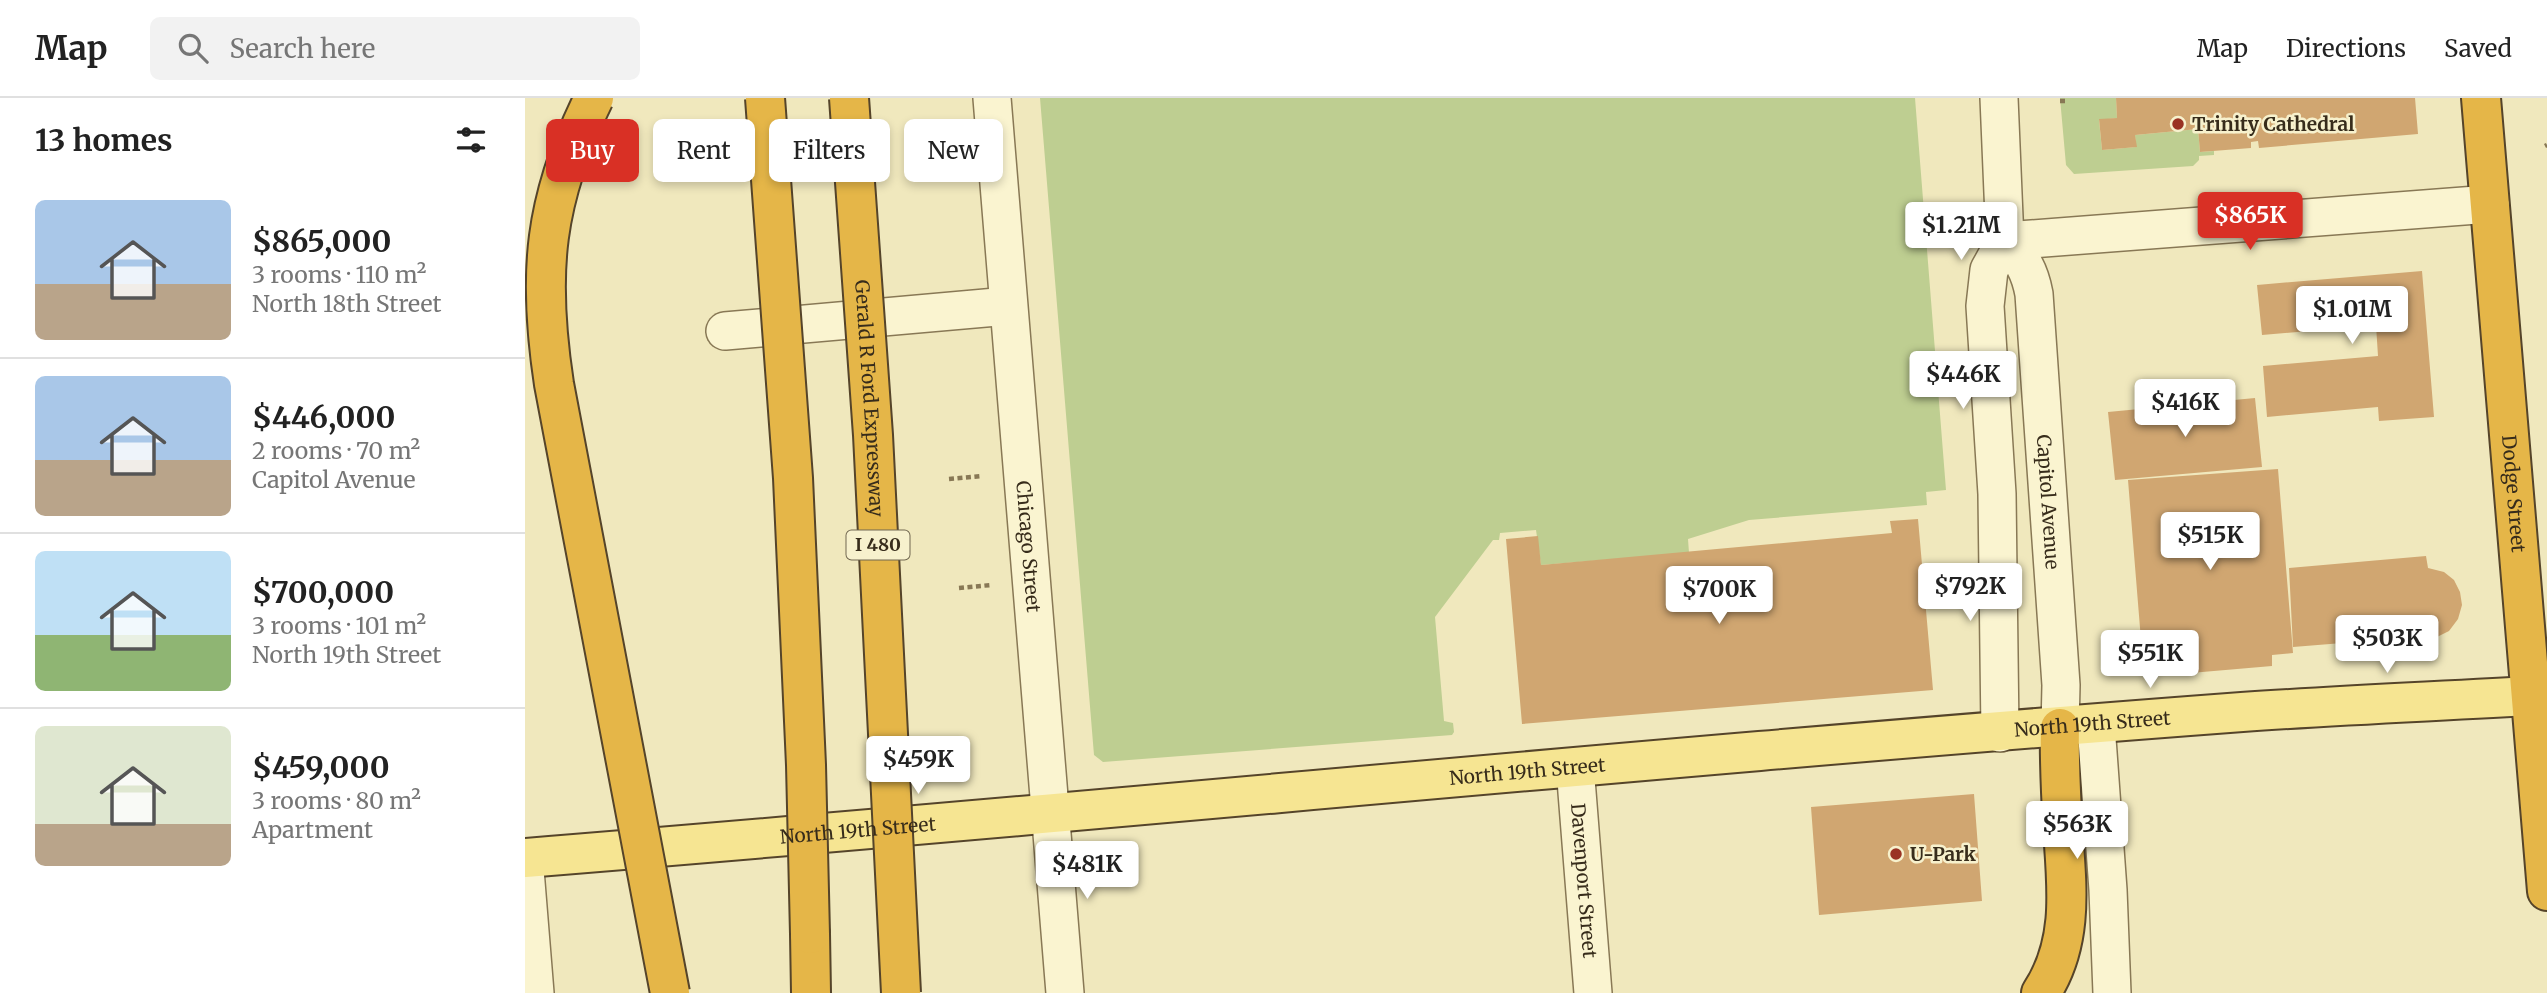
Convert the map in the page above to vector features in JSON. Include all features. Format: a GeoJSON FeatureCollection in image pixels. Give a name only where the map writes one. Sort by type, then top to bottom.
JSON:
{"type":"FeatureCollection","features":[{"type":"Feature","properties":{"kind":"highway"},"geometry":{"type":"LineString","coordinates":[[594,98],[563,173],[552,209],[545,264],[548,334],[554,384],[670,993]]}},
{"type":"Feature","properties":{"kind":"highway"},"geometry":{"type":"LineString","coordinates":[[765,98],[787,374],[796,541],[811,993]]}},
{"type":"Feature","properties":{"kind":"highway","name":"Gerald R Ford Expressway"},"geometry":{"type":"LineString","coordinates":[[849,98],[873,435],[901,993]]}},
{"type":"Feature","properties":{"kind":"highway","name":"Dodge Street"},"geometry":{"type":"LineString","coordinates":[[2481,98],[2539,695],[2547,891]]}},
{"type":"Feature","properties":{"kind":"highway"},"geometry":{"type":"LineString","coordinates":[[2041,993],[2058,959],[2067,918],[2059,771],[2078,726]]}},
{"type":"Feature","properties":{"kind":"main road","name":"North 19th Street"},"geometry":{"type":"LineString","coordinates":[[525,858],[1575,766],[2245,712],[2539,695]]}},
{"type":"Feature","properties":{"kind":"street","name":"Chicago Street"},"geometry":{"type":"LineString","coordinates":[[992,98],[1065,993]]}},
{"type":"Feature","properties":{"kind":"street"},"geometry":{"type":"LineString","coordinates":[[1999,98],[2005,242],[1989,270],[1985,306],[1998,513],[2000,733]]}},
{"type":"Feature","properties":{"kind":"street"},"geometry":{"type":"LineString","coordinates":[[2005,242],[2490,204]]}},
{"type":"Feature","properties":{"kind":"street","name":"Capitol Avenue"},"geometry":{"type":"LineString","coordinates":[[2005,242],[2020,255],[2034,294],[2061,685],[2078,726],[2109,890],[2112,993]]}},
{"type":"Feature","properties":{"kind":"street"},"geometry":{"type":"LineString","coordinates":[[725,331],[1009,306]]}},
{"type":"Feature","properties":{"kind":"street","name":"Davenport Street"},"geometry":{"type":"LineString","coordinates":[[1575,766],[1593,993]]}},
{"type":"Feature","properties":{"kind":"street"},"geometry":{"type":"LineString","coordinates":[[525,870],[535,993]]}},
{"type":"Feature","properties":{"kind":"path"},"geometry":{"type":"LineString","coordinates":[[949,479],[982,476]]}},
{"type":"Feature","properties":{"kind":"path"},"geometry":{"type":"LineString","coordinates":[[959,588],[991,585]]}},
{"type":"Feature","properties":{"kind":"green space"},"geometry":{"type":"Polygon","coordinates":[[[1040,98],[1915,98],[1946,490],[1926,492],[1927,505],[1749,520],[1688,539],[1689,553],[1541,565],[1536,530],[1500,533],[1499,540],[1493,540],[1435,617],[1444,721],[1453,723],[1452,735],[1103,762],[1094,755],[1040,98]]]}},
{"type":"Feature","properties":{"kind":"green space"},"geometry":{"type":"Polygon","coordinates":[[[2060,98],[2116,98],[2117,118],[2099,120],[2102,150],[2136,147],[2135,135],[2198,129],[2200,152],[2214,151],[2214,155],[2199,156],[2193,166],[2074,174],[2066,165],[2060,98]]]}},
{"type":"Feature","properties":{"kind":"building"},"geometry":{"type":"Polygon","coordinates":[[[2116,98],[2415,98],[2418,134],[2259,148],[2258,141],[2251,142],[2251,148],[2200,152],[2198,129],[2135,135],[2137,147],[2102,150],[2099,119],[2117,118],[2116,98]]]}},
{"type":"Feature","properties":{"kind":"building"},"geometry":{"type":"Polygon","coordinates":[[[2422,271],[2434,417],[2379,421],[2378,407],[2267,417],[2263,366],[2378,356],[2376,325],[2262,335],[2257,285],[2422,271]]]}},
{"type":"Feature","properties":{"kind":"building"},"geometry":{"type":"Polygon","coordinates":[[[2255,398],[2262,467],[2115,480],[2108,412],[2255,398]]]}},
{"type":"Feature","properties":{"kind":"building"},"geometry":{"type":"Polygon","coordinates":[[[2278,469],[2293,653],[2272,655],[2272,666],[2144,677],[2128,480],[2278,469]]]}},
{"type":"Feature","properties":{"kind":"building"},"geometry":{"type":"Polygon","coordinates":[[[1918,519],[1933,690],[1522,724],[1506,539],[1538,536],[1541,565],[1892,533],[1890,521],[1918,519]]]}},
{"type":"Feature","properties":{"kind":"building"},"geometry":{"type":"Polygon","coordinates":[[[2426,556],[2428,568],[2444,572],[2454,580],[2460,592],[2462,605],[2458,619],[2449,631],[2435,638],[2420,639],[2406,633],[2394,618],[2391,622],[2392,639],[2293,647],[2289,568],[2426,556]]]}},
{"type":"Feature","properties":{"kind":"building","name":"U-Park"},"geometry":{"type":"Polygon","coordinates":[[[1974,794],[1982,901],[1819,915],[1811,807],[1974,794]]]}},
{"type":"Feature","properties":{"kind":"place","name":"Trinity Cathedral"},"geometry":{"type":"Point","coordinates":[2178,124]}},
{"type":"Feature","properties":{"kind":"place","name":"U-Park"},"geometry":{"type":"Point","coordinates":[1896,854]}}]}
